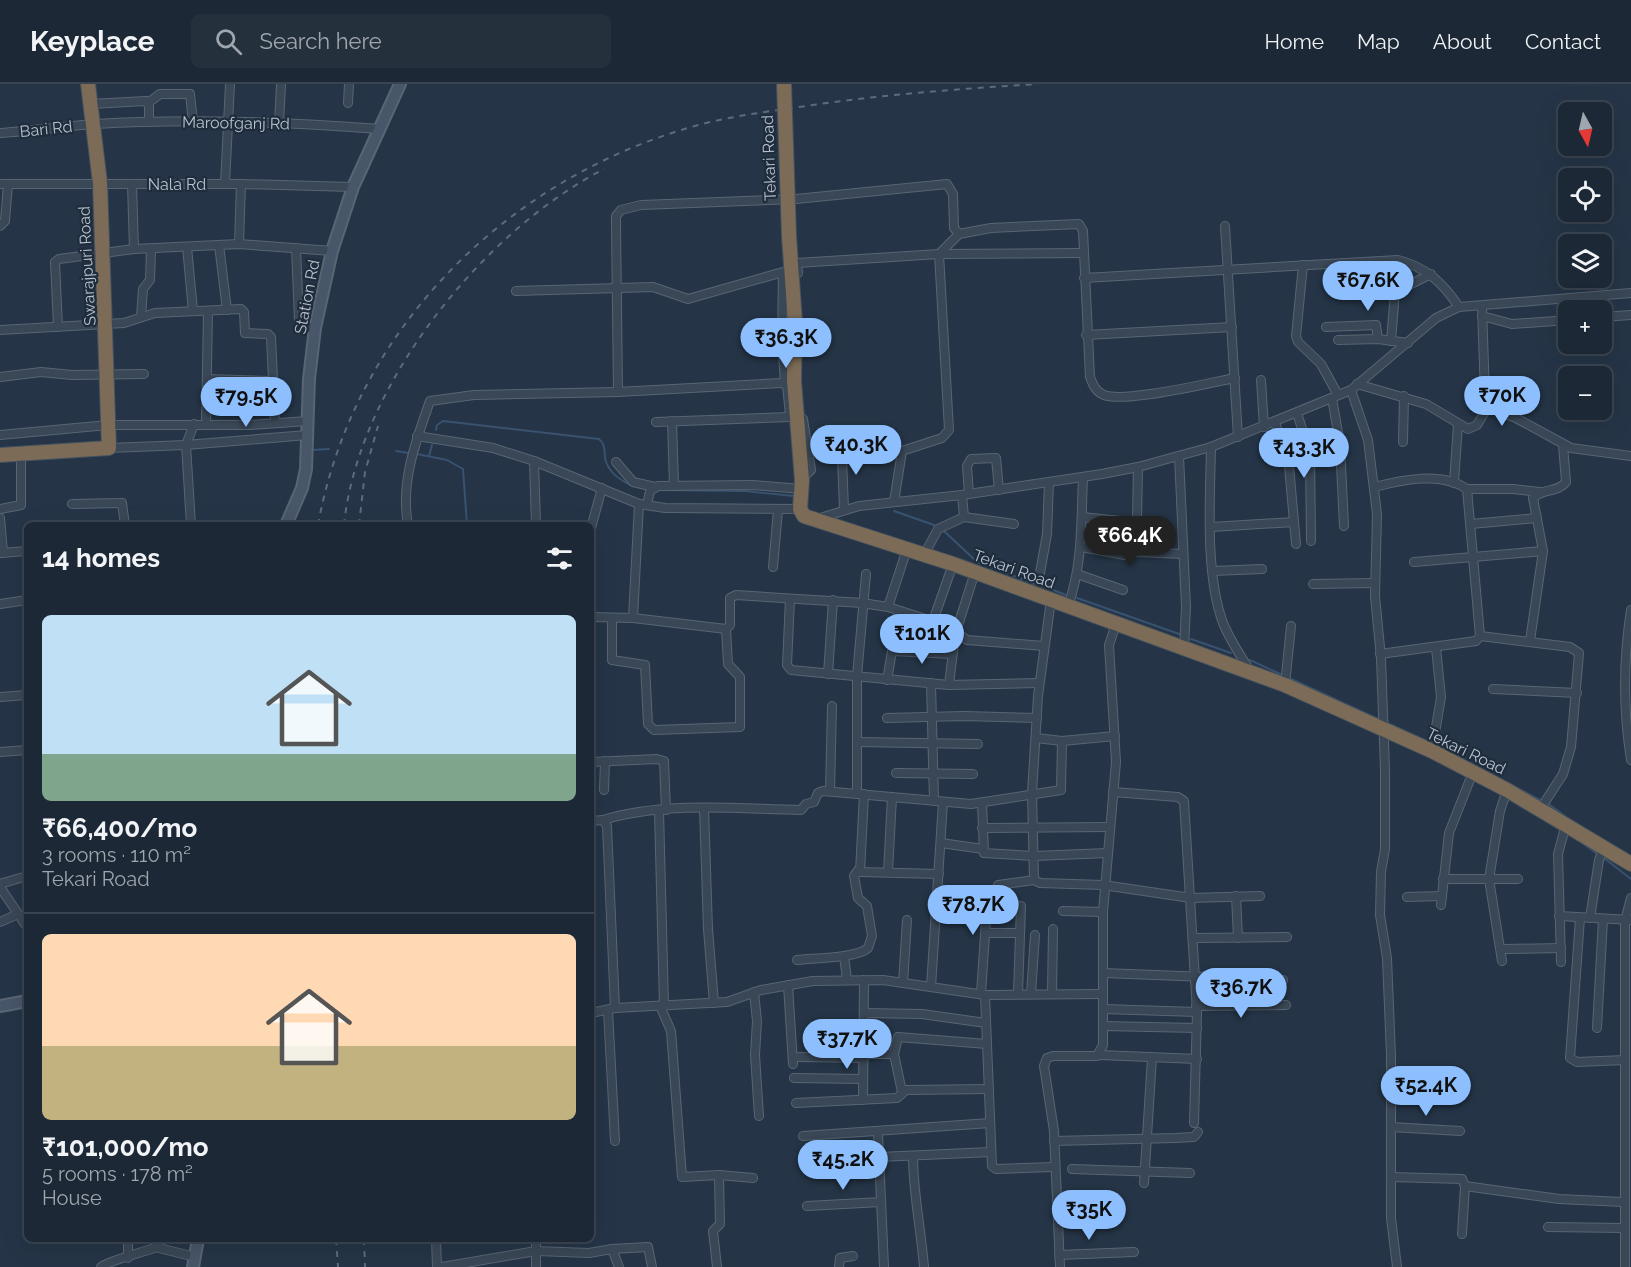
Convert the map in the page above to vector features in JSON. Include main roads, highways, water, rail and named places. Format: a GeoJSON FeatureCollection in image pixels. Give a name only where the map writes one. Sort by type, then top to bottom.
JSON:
{"type":"FeatureCollection","features":[{"type":"Feature","properties":{"kind":"highway","name":"Swarajpuri Road"},"geometry":{"type":"LineString","coordinates":[[0,455],[109,448],[100,183],[88,84]]}},
{"type":"Feature","properties":{"kind":"highway","name":"Tekari Road"},"geometry":{"type":"LineString","coordinates":[[784,84],[795,313],[794,374],[802,484],[800,509],[804,516],[975,572],[1284,685],[1432,751],[1473,772],[1541,808],[1603,849],[1631,864]]}},
{"type":"Feature","properties":{"kind":"waterway"},"geometry":{"type":"LineString","coordinates":[[436,430],[437,425],[443,421],[599,439],[604,447],[606,462],[613,473],[628,484],[646,489]]}},
{"type":"Feature","properties":{"kind":"waterway"},"geometry":{"type":"LineString","coordinates":[[429,456],[432,445]]}},
{"type":"Feature","properties":{"kind":"waterway"},"geometry":{"type":"LineString","coordinates":[[312,450],[329,449]]}},
{"type":"Feature","properties":{"kind":"waterway"},"geometry":{"type":"LineString","coordinates":[[396,451],[408,453]]}},
{"type":"Feature","properties":{"kind":"waterway"},"geometry":{"type":"LineString","coordinates":[[417,454],[447,460],[463,469],[467,522]]}},
{"type":"Feature","properties":{"kind":"waterway"},"geometry":{"type":"LineString","coordinates":[[656,490],[745,491],[794,496]]}},
{"type":"Feature","properties":{"kind":"waterway"},"geometry":{"type":"LineString","coordinates":[[894,511],[934,525]]}},
{"type":"Feature","properties":{"kind":"waterway"},"geometry":{"type":"LineString","coordinates":[[944,531],[977,562],[1032,583]]}},
{"type":"Feature","properties":{"kind":"waterway"},"geometry":{"type":"LineString","coordinates":[[1043,586],[1066,595]]}},
{"type":"Feature","properties":{"kind":"waterway"},"geometry":{"type":"LineString","coordinates":[[1077,598],[1182,635]]}},
{"type":"Feature","properties":{"kind":"waterway"},"geometry":{"type":"LineString","coordinates":[[1191,639],[1231,653]]}},
{"type":"Feature","properties":{"kind":"waterway"},"geometry":{"type":"LineString","coordinates":[[1250,660],[1280,674]]}},
{"type":"Feature","properties":{"kind":"waterway"},"geometry":{"type":"LineString","coordinates":[[1289,678],[1378,719]]}},
{"type":"Feature","properties":{"kind":"waterway"},"geometry":{"type":"LineString","coordinates":[[1387,723],[1429,742]]}},
{"type":"Feature","properties":{"kind":"waterway"},"geometry":{"type":"LineString","coordinates":[[1437,746],[1540,800]]}},
{"type":"Feature","properties":{"kind":"waterway"},"geometry":{"type":"LineString","coordinates":[[1550,805],[1565,816]]}},
{"type":"Feature","properties":{"kind":"waterway"},"geometry":{"type":"LineString","coordinates":[[1577,839],[1596,853]]}},
{"type":"Feature","properties":{"kind":"waterway"},"geometry":{"type":"LineString","coordinates":[[1604,858],[1631,879]]}},
{"type":"Feature","properties":{"kind":"railway"},"geometry":{"type":"LineString","coordinates":[[319,522],[337,453],[367,385],[405,324],[453,268],[507,220],[569,179],[635,146],[728,118],[885,96],[1038,84]]}},
{"type":"Feature","properties":{"kind":"railway"},"geometry":{"type":"LineString","coordinates":[[345,522],[354,472],[373,420],[400,368],[434,318],[472,273],[514,232],[558,197],[604,169]]}},
{"type":"Feature","properties":{"kind":"railway"},"geometry":{"type":"LineString","coordinates":[[359,522],[365,472],[378,426]]}},
{"type":"Feature","properties":{"kind":"railway"},"geometry":{"type":"LineString","coordinates":[[336,1242],[338,1267]]}},
{"type":"Feature","properties":{"kind":"railway"},"geometry":{"type":"LineString","coordinates":[[364,1242],[365,1267]]}}]}
